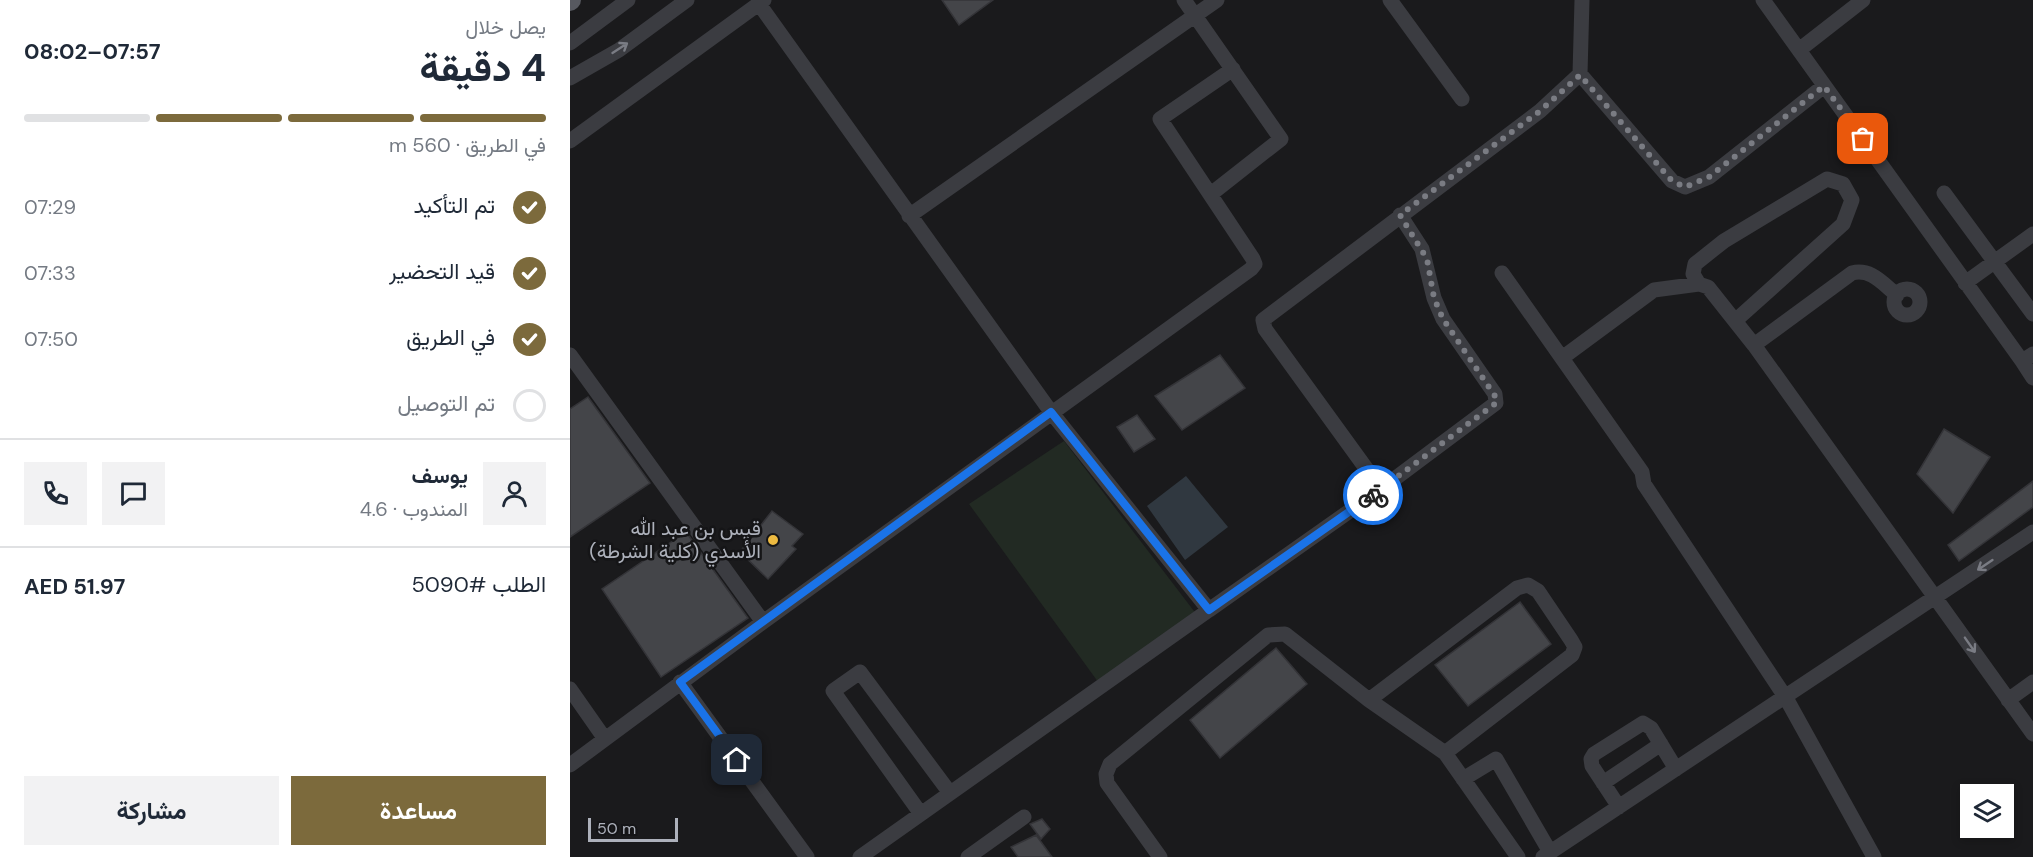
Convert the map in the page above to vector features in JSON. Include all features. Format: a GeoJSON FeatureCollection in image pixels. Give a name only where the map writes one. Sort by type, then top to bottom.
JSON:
{"type":"FeatureCollection","features":[{"type":"Feature","properties":{"kind":"lane"},"geometry":{"type":"LineString","coordinates":[[570,43],[628,0]]}},
{"type":"Feature","properties":{"kind":"lane"},"geometry":{"type":"LineString","coordinates":[[570,78],[619,50],[687,0]]}},
{"type":"Feature","properties":{"kind":"lane"},"geometry":{"type":"LineString","coordinates":[[1184,0],[1281,139],[1211,194]]}},
{"type":"Feature","properties":{"kind":"lane"},"geometry":{"type":"LineString","coordinates":[[909,216],[1217,0]]}},
{"type":"Feature","properties":{"kind":"lane"},"geometry":{"type":"LineString","coordinates":[[1390,0],[1462,99]]}},
{"type":"Feature","properties":{"kind":"lane"},"geometry":{"type":"LineString","coordinates":[[1581,0],[1580,75],[1672,181],[1685,187],[1709,177],[1824,86]]}},
{"type":"Feature","properties":{"kind":"lane"},"geometry":{"type":"LineString","coordinates":[[1763,0],[1965,283],[2027,358],[2033,378]]}},
{"type":"Feature","properties":{"kind":"lane"},"geometry":{"type":"LineString","coordinates":[[1799,50],[1863,0]]}},
{"type":"Feature","properties":{"kind":"lane"},"geometry":{"type":"LineString","coordinates":[[570,141],[762,2],[909,216],[1051,412],[1209,610]]}},
{"type":"Feature","properties":{"kind":"lane"},"geometry":{"type":"LineString","coordinates":[[570,765],[680,682],[1255,264],[1211,194],[1160,120],[1233,69]]}},
{"type":"Feature","properties":{"kind":"lane"},"geometry":{"type":"LineString","coordinates":[[1381,489],[1265,329],[1263,320],[1540,111],[1580,75]]}},
{"type":"Feature","properties":{"kind":"lane"},"geometry":{"type":"LineString","coordinates":[[1699,284],[1693,274],[1695,264],[1724,242],[1793,202],[1827,179],[1844,184],[1852,200],[1843,224],[1735,321]]}},
{"type":"Feature","properties":{"kind":"lane"},"geometry":{"type":"LineString","coordinates":[[1944,193],[2033,314]]}},
{"type":"Feature","properties":{"kind":"lane"},"geometry":{"type":"LineString","coordinates":[[860,857],[1381,489],[1496,403],[1497,399],[1443,319],[1434,298],[1427,259],[1400,215]]}},
{"type":"Feature","properties":{"kind":"lane"},"geometry":{"type":"LineString","coordinates":[[1965,283],[2033,234]]}},
{"type":"Feature","properties":{"kind":"lane"},"geometry":{"type":"LineString","coordinates":[[1502,273],[1642,472],[1644,484],[1786,698],[1874,857]]}},
{"type":"Feature","properties":{"kind":"lane"},"geometry":{"type":"LineString","coordinates":[[1754,345],[1852,273],[1871,274],[1897,295]]}},
{"type":"Feature","properties":{"kind":"lane"},"geometry":{"type":"LineString","coordinates":[[1562,358],[1654,290],[1699,284],[1708,287],[1754,345],[1937,597],[2033,734]]}},
{"type":"Feature","properties":{"kind":"lane"},"geometry":{"type":"LineString","coordinates":[[570,355],[763,622]]}},
{"type":"Feature","properties":{"kind":"lane"},"geometry":{"type":"LineString","coordinates":[[1463,778],[1496,759],[1546,854],[1786,698],[2033,532]]}},
{"type":"Feature","properties":{"kind":"lane"},"geometry":{"type":"LineString","coordinates":[[1369,700],[1517,588],[1528,585],[1538,591],[1571,639],[1575,647],[1572,655],[1445,753]]}},
{"type":"Feature","properties":{"kind":"lane"},"geometry":{"type":"LineString","coordinates":[[1160,857],[1107,783],[1106,774],[1110,765],[1268,635],[1285,634],[1369,700],[1445,753],[1518,857]]}},
{"type":"Feature","properties":{"kind":"lane"},"geometry":{"type":"LineString","coordinates":[[921,814],[833,691],[860,672],[950,793]]}},
{"type":"Feature","properties":{"kind":"lane"},"geometry":{"type":"LineString","coordinates":[[680,682],[807,857]]}},
{"type":"Feature","properties":{"kind":"lane"},"geometry":{"type":"LineString","coordinates":[[2008,700],[2031,688]]}},
{"type":"Feature","properties":{"kind":"lane"},"geometry":{"type":"LineString","coordinates":[[570,689],[605,739]]}},
{"type":"Feature","properties":{"kind":"lane"},"geometry":{"type":"LineString","coordinates":[[1618,807],[1590,763],[1594,754],[1643,723],[1649,725],[1676,769]]}},
{"type":"Feature","properties":{"kind":"lane"},"geometry":{"type":"LineString","coordinates":[[1603,783],[1661,744]]}},
{"type":"Feature","properties":{"kind":"lane"},"geometry":{"type":"LineString","coordinates":[[968,857],[1024,817]]}},
{"type":"Feature","properties":{"kind":"shaded area"},"geometry":{"type":"Polygon","coordinates":[[[1064,441],[1197,615],[1101,686],[969,504],[1064,441]]]}},
{"type":"Feature","properties":{"kind":"shaded area"},"geometry":{"type":"Polygon","coordinates":[[[1186,476],[1228,527],[1185,560],[1147,506],[1186,476]]]}},
{"type":"Feature","properties":{"kind":"building"},"geometry":{"type":"Polygon","coordinates":[[[942,0],[993,0],[959,25],[942,0]]]}},
{"type":"Feature","properties":{"kind":"building"},"geometry":{"type":"Polygon","coordinates":[[[1220,355],[1245,388],[1182,430],[1155,396],[1220,355]]]}},
{"type":"Feature","properties":{"kind":"building"},"geometry":{"type":"Polygon","coordinates":[[[588,397],[650,483],[570,537],[570,409],[588,397]]]}},
{"type":"Feature","properties":{"kind":"building"},"geometry":{"type":"Polygon","coordinates":[[[1137,415],[1155,439],[1134,452],[1117,427],[1137,415]]]}},
{"type":"Feature","properties":{"kind":"building"},"geometry":{"type":"Polygon","coordinates":[[[1944,429],[1990,457],[1953,513],[1917,474],[1944,429]]]}},
{"type":"Feature","properties":{"kind":"building"},"geometry":{"type":"Polygon","coordinates":[[[2033,481],[2033,507],[1959,561],[1948,545],[2033,481]]]}},
{"type":"Feature","properties":{"kind":"building","name":"قيس بن عبد الله الأسدي (كلية الشرطة)"},"geometry":{"type":"Polygon","coordinates":[[[772,511],[803,534],[792,546],[796,549],[768,579],[740,552],[772,511]]]}},
{"type":"Feature","properties":{"kind":"building"},"geometry":{"type":"Polygon","coordinates":[[[686,532],[748,618],[661,677],[602,589],[686,532]]]}},
{"type":"Feature","properties":{"kind":"building"},"geometry":{"type":"Polygon","coordinates":[[[1520,602],[1551,644],[1468,706],[1435,665],[1520,602]]]}},
{"type":"Feature","properties":{"kind":"building"},"geometry":{"type":"Polygon","coordinates":[[[1276,648],[1307,684],[1220,758],[1190,720],[1276,648]]]}},
{"type":"Feature","properties":{"kind":"building"},"geometry":{"type":"Polygon","coordinates":[[[1042,819],[1050,829],[1041,839],[1030,824],[1042,819]]]}},
{"type":"Feature","properties":{"kind":"building"},"geometry":{"type":"Polygon","coordinates":[[[1036,835],[1052,857],[1018,857],[1011,847],[1036,835]]]}},
{"type":"Feature","properties":{"kind":"way so far"},"geometry":{"type":"LineString","coordinates":[[1373,495],[1496,403],[1497,399],[1496,394],[1443,319],[1434,298],[1427,259],[1400,215],[1540,111],[1580,75],[1672,181],[1685,187],[1709,177],[1824,86],[1863,139]]}},
{"type":"Feature","properties":{"kind":"place","name":"قيس بن عبد الله الأسدي (كلية الشرطة)"},"geometry":{"type":"Point","coordinates":[773,540]}},
{"type":"Feature","properties":{"kind":"route"},"geometry":{"type":"LineString","coordinates":[[737,760],[680,682],[1051,412],[1209,610],[1373,495]]}}]}
